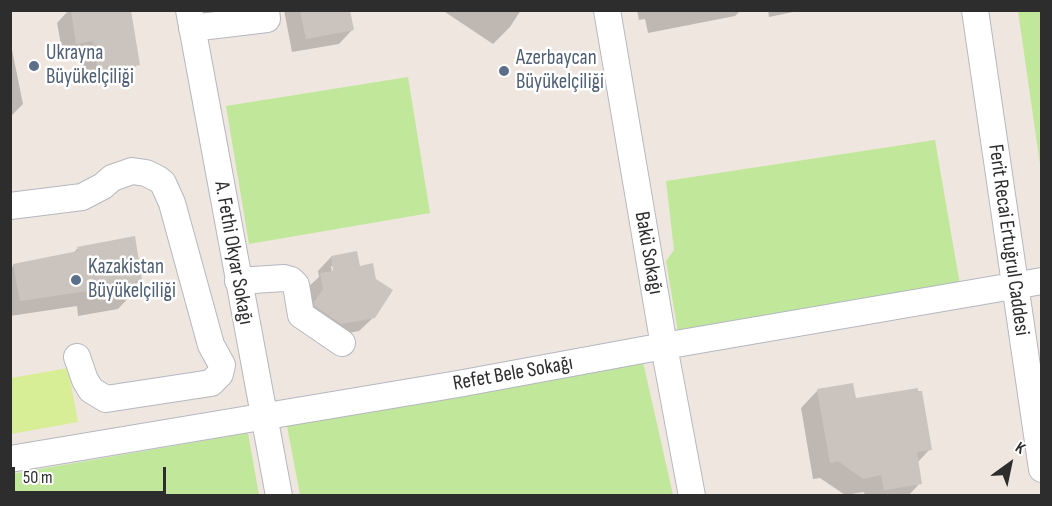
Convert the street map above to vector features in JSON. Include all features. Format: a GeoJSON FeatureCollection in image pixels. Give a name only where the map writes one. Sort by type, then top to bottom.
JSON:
{"type":"FeatureCollection","features":[{"type":"Feature","properties":{"kind":"street"},"geometry":{"type":"LineString","coordinates":[[191,19],[267,19],[266,10]]}},
{"type":"Feature","properties":{"kind":"street","name":"Bakü Sokağı"},"geometry":{"type":"LineString","coordinates":[[607,10],[664,346],[692,495]]}},
{"type":"Feature","properties":{"kind":"street","name":"Ferit Recai Ertuğrul Caddesi"},"geometry":{"type":"LineString","coordinates":[[975,10],[1041,468]]}},
{"type":"Feature","properties":{"kind":"street","name":"A. Fethi Okyar Sokağı"},"geometry":{"type":"LineString","coordinates":[[191,19],[279,495]]}},
{"type":"Feature","properties":{"kind":"street"},"geometry":{"type":"LineString","coordinates":[[10,206],[82,197],[117,175],[132,171],[146,173],[158,179],[163,183],[172,203],[211,345],[222,365],[220,374],[211,383],[106,399],[91,390],[77,357]]}},
{"type":"Feature","properties":{"kind":"street"},"geometry":{"type":"LineString","coordinates":[[238,281],[284,278],[291,280],[296,285],[301,315],[342,343]]}},
{"type":"Feature","properties":{"kind":"street","name":"Refet Bele Sokağı"},"geometry":{"type":"LineString","coordinates":[[10,459],[458,384],[1041,281]]}},
{"type":"Feature","properties":{"kind":"green space"},"geometry":{"type":"Polygon","coordinates":[[[1018,11],[1041,11],[1041,171],[1018,11]]]}},
{"type":"Feature","properties":{"kind":"green space"},"geometry":{"type":"Polygon","coordinates":[[[408,77],[430,213],[249,244],[226,106],[408,77]]]}},
{"type":"Feature","properties":{"kind":"green space"},"geometry":{"type":"Polygon","coordinates":[[[935,140],[960,285],[678,332],[666,261],[674,250],[666,181],[935,140]]]}},
{"type":"Feature","properties":{"kind":"green space"},"geometry":{"type":"Polygon","coordinates":[[[643,362],[673,495],[300,495],[287,426],[643,362]]]}},
{"type":"Feature","properties":{"kind":"green space"},"geometry":{"type":"Polygon","coordinates":[[[68,368],[78,422],[11,434],[11,378],[68,368]]]}},
{"type":"Feature","properties":{"kind":"green space"},"geometry":{"type":"Polygon","coordinates":[[[248,433],[259,495],[11,495],[11,474],[248,433]]]}},
{"type":"Feature","properties":{"kind":"building"},"geometry":{"type":"Polygon","coordinates":[[[71,10],[131,10],[140,65],[98,72],[93,41],[76,44],[71,10]]]}},
{"type":"Feature","properties":{"kind":"building"},"geometry":{"type":"Polygon","coordinates":[[[300,10],[350,10],[354,30],[306,39],[300,10]]]}},
{"type":"Feature","properties":{"kind":"building"},"geometry":{"type":"Polygon","coordinates":[[[135,236],[142,280],[135,281],[137,292],[95,299],[94,290],[20,301],[13,264],[78,251],[77,247],[135,236]]]}},
{"type":"Feature","properties":{"kind":"building"},"geometry":{"type":"Polygon","coordinates":[[[357,251],[360,266],[373,263],[376,279],[393,290],[375,318],[341,324],[315,306],[314,302],[323,289],[320,273],[333,271],[331,256],[357,251]]]}},
{"type":"Feature","properties":{"kind":"building"},"geometry":{"type":"Polygon","coordinates":[[[853,383],[856,398],[918,388],[918,391],[922,391],[932,450],[917,452],[922,484],[884,490],[881,475],[863,479],[838,461],[830,463],[817,389],[853,383]]]}},
{"type":"Feature","properties":{"kind":"place","name":"Ukrayna Büyükelçiliği"},"geometry":{"type":"Point","coordinates":[34,66]}},
{"type":"Feature","properties":{"kind":"place","name":"Azerbaycan Büyükelçiliği"},"geometry":{"type":"Point","coordinates":[504,71]}},
{"type":"Feature","properties":{"kind":"place","name":"Kazakistan Büyükelçiliği"},"geometry":{"type":"Point","coordinates":[76,280]}}]}
